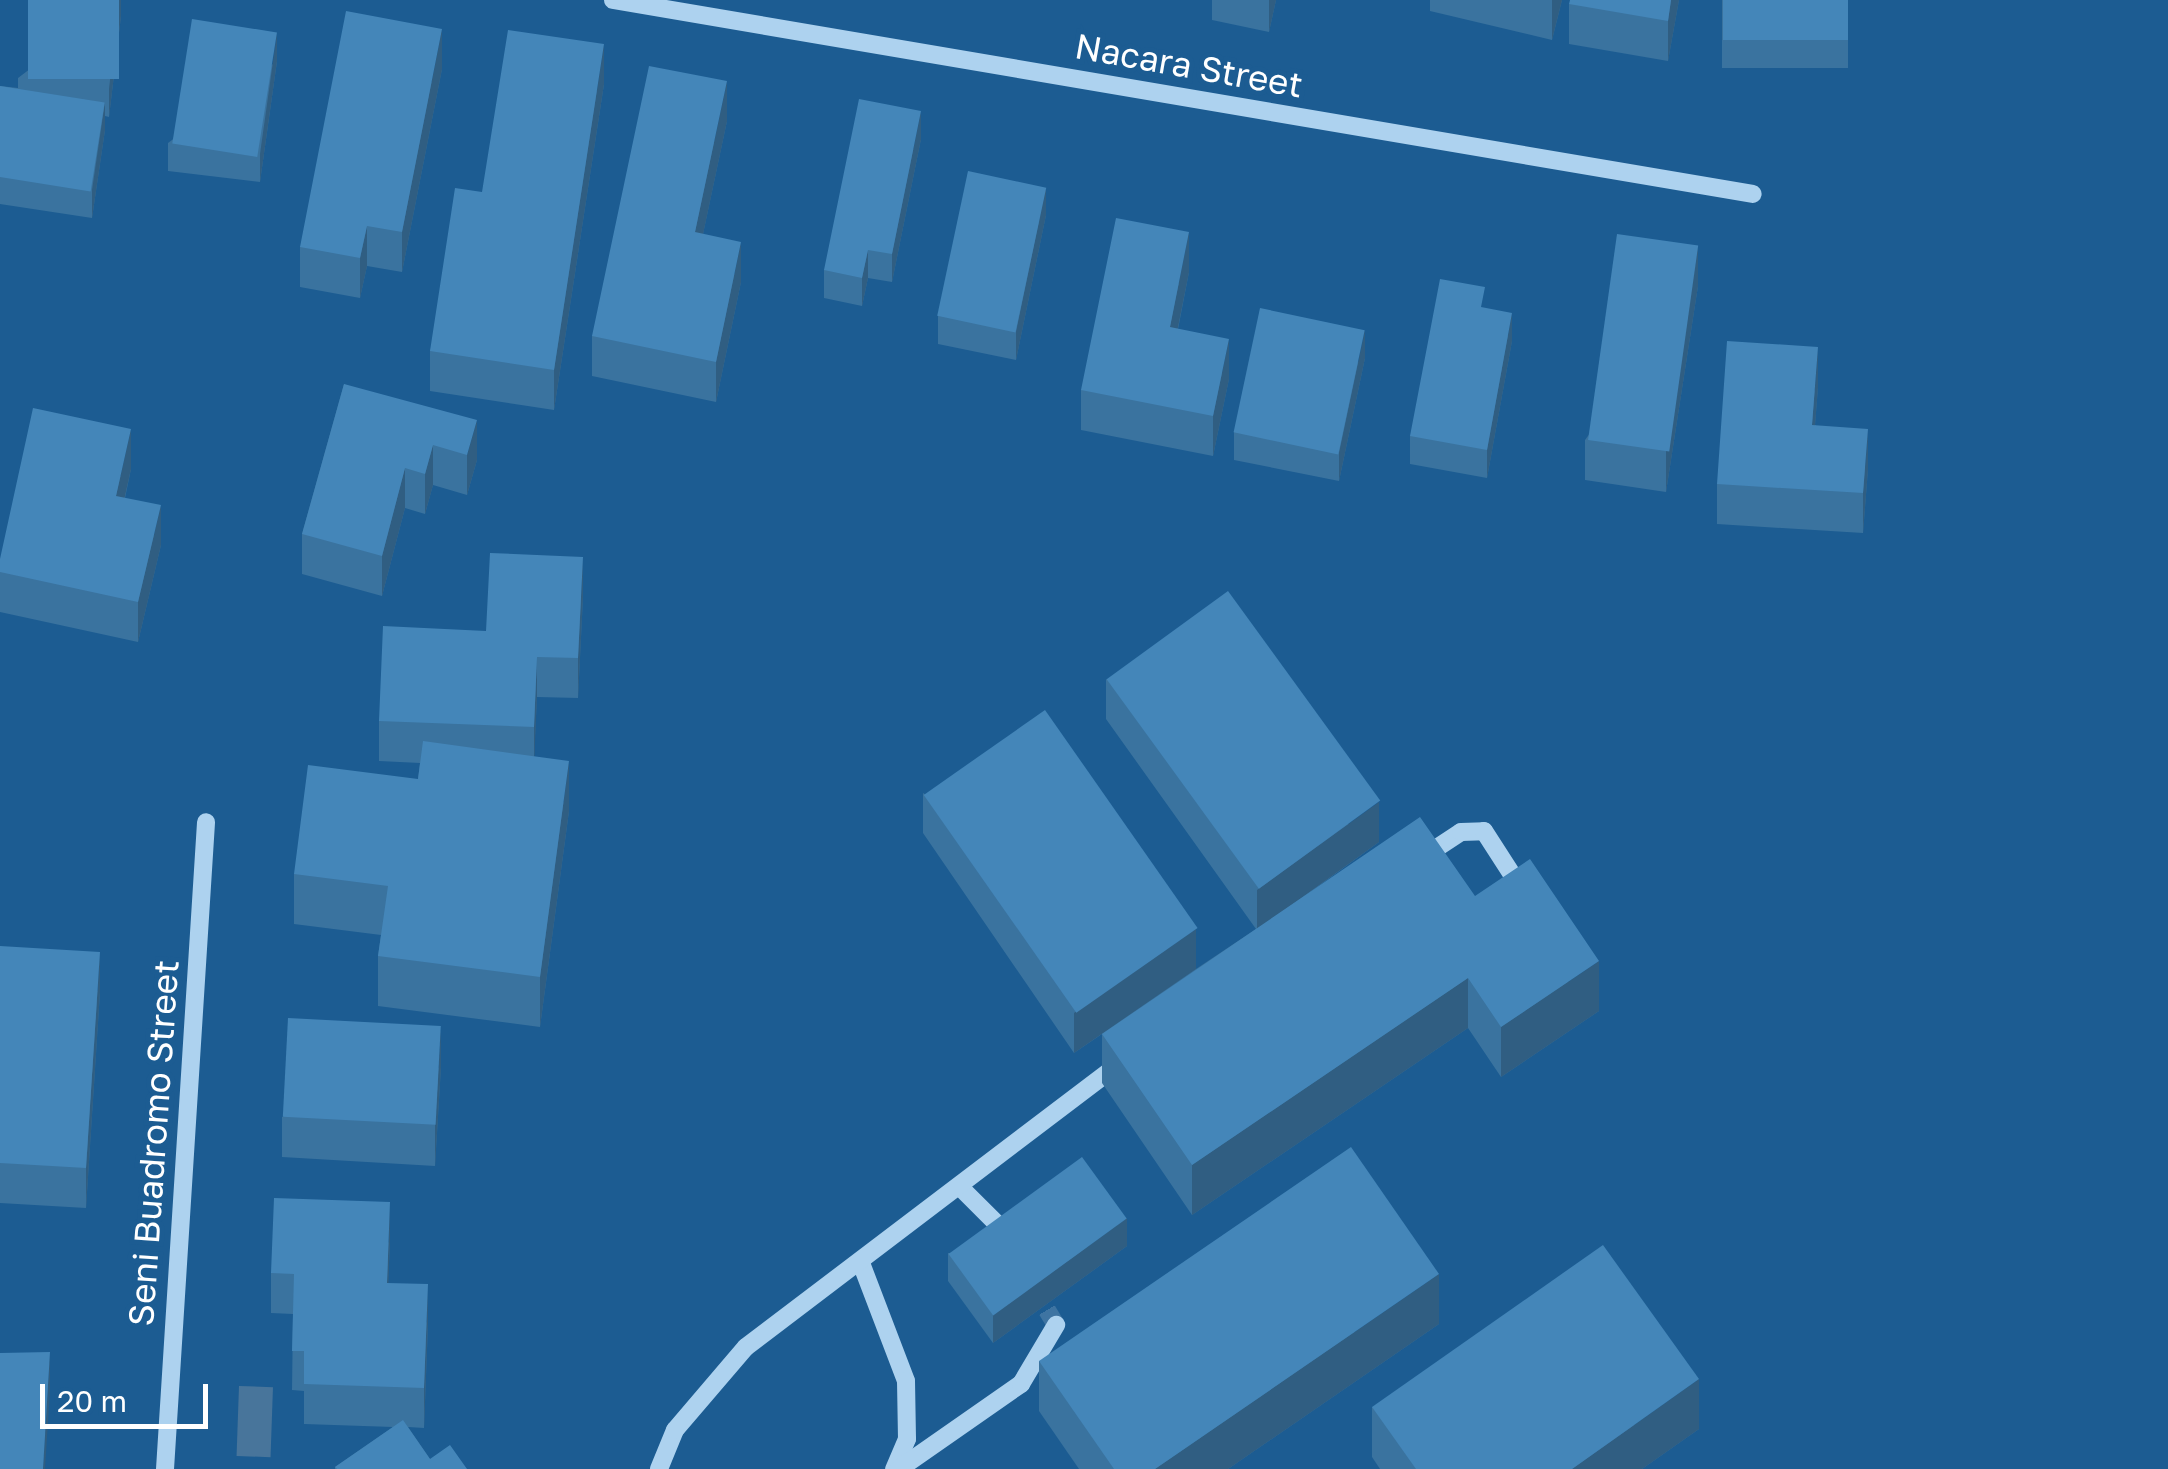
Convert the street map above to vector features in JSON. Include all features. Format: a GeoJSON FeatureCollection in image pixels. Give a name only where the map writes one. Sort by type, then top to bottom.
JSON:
{"type":"FeatureCollection","features":[{"type":"Feature","properties":{"kind":"street","name":"Nacara Street"},"geometry":{"type":"LineString","coordinates":[[614,0],[1753,194]]}},
{"type":"Feature","properties":{"kind":"street","name":"Seni Buadromo Street"},"geometry":{"type":"LineString","coordinates":[[165,1469],[206,822]]}},
{"type":"Feature","properties":{"kind":"street"},"geometry":{"type":"LineString","coordinates":[[1401,872],[1460,832],[1484,831],[1527,899]]}},
{"type":"Feature","properties":{"kind":"street"},"geometry":{"type":"LineString","coordinates":[[659,1469],[675,1430],[746,1347],[961,1188],[1135,1051]]}},
{"type":"Feature","properties":{"kind":"street"},"geometry":{"type":"LineString","coordinates":[[961,1188],[995,1222]]}},
{"type":"Feature","properties":{"kind":"street"},"geometry":{"type":"LineString","coordinates":[[861,1263],[906,1382],[907,1439],[896,1469]]}},
{"type":"Feature","properties":{"kind":"street"},"geometry":{"type":"LineString","coordinates":[[896,1469],[1021,1384],[1056,1325]]}},
{"type":"Feature","properties":{"kind":"water"},"geometry":{"type":"Polygon","coordinates":[[[239,1386],[273,1387],[271,1457],[237,1456],[239,1386]]]}},
{"type":"Feature","properties":{"kind":"building"},"geometry":{"type":"Polygon","coordinates":[[[28,0],[119,0],[119,79],[28,79],[28,0]]]}},
{"type":"Feature","properties":{"kind":"building"},"geometry":{"type":"Polygon","coordinates":[[[1570,0],[1671,0],[1668,21],[1569,4],[1570,0]]]}},
{"type":"Feature","properties":{"kind":"building"},"geometry":{"type":"Polygon","coordinates":[[[1723,0],[1848,0],[1848,40],[1723,40],[1723,0]]]}},
{"type":"Feature","properties":{"kind":"building"},"geometry":{"type":"Polygon","coordinates":[[[346,11],[442,29],[402,232],[367,226],[360,258],[300,247],[346,11]]]}},
{"type":"Feature","properties":{"kind":"building"},"geometry":{"type":"Polygon","coordinates":[[[192,19],[277,32],[257,157],[172,143],[192,19]]]}},
{"type":"Feature","properties":{"kind":"building"},"geometry":{"type":"Polygon","coordinates":[[[508,30],[604,44],[554,370],[430,351],[455,188],[482,192],[508,30]]]}},
{"type":"Feature","properties":{"kind":"building"},"geometry":{"type":"Polygon","coordinates":[[[649,66],[727,81],[695,232],[741,242],[716,362],[592,336],[649,66]]]}},
{"type":"Feature","properties":{"kind":"building"},"geometry":{"type":"Polygon","coordinates":[[[0,86],[105,103],[91,191],[0,177],[0,86]]]}},
{"type":"Feature","properties":{"kind":"building"},"geometry":{"type":"Polygon","coordinates":[[[859,99],[921,111],[892,254],[868,250],[862,278],[824,270],[859,99]]]}},
{"type":"Feature","properties":{"kind":"building"},"geometry":{"type":"Polygon","coordinates":[[[968,171],[1046,188],[1015,332],[937,316],[968,171]]]}},
{"type":"Feature","properties":{"kind":"building"},"geometry":{"type":"Polygon","coordinates":[[[1116,218],[1189,232],[1170,327],[1229,339],[1213,416],[1081,390],[1116,218]]]}},
{"type":"Feature","properties":{"kind":"building"},"geometry":{"type":"Polygon","coordinates":[[[1617,234],[1698,245],[1669,451],[1588,440],[1617,234]]]}},
{"type":"Feature","properties":{"kind":"building"},"geometry":{"type":"Polygon","coordinates":[[[1440,279],[1485,287],[1481,307],[1512,313],[1487,450],[1410,436],[1440,279]]]}},
{"type":"Feature","properties":{"kind":"building"},"geometry":{"type":"Polygon","coordinates":[[[1260,308],[1365,330],[1338,454],[1234,432],[1260,308]]]}},
{"type":"Feature","properties":{"kind":"building"},"geometry":{"type":"Polygon","coordinates":[[[1727,341],[1818,347],[1812,425],[1868,429],[1863,493],[1717,484],[1727,341]]]}},
{"type":"Feature","properties":{"kind":"building"},"geometry":{"type":"Polygon","coordinates":[[[344,384],[477,420],[467,455],[433,445],[425,474],[405,468],[382,556],[302,534],[344,384]]]}},
{"type":"Feature","properties":{"kind":"building"},"geometry":{"type":"Polygon","coordinates":[[[33,408],[131,429],[116,496],[161,505],[138,602],[0,572],[33,408]]]}},
{"type":"Feature","properties":{"kind":"building"},"geometry":{"type":"Polygon","coordinates":[[[490,553],[583,557],[578,658],[537,657],[534,727],[379,721],[383,626],[486,631],[490,553]]]}},
{"type":"Feature","properties":{"kind":"building"},"geometry":{"type":"Polygon","coordinates":[[[1228,591],[1380,801],[1259,889],[1107,679],[1228,591]]]}},
{"type":"Feature","properties":{"kind":"building"},"geometry":{"type":"Polygon","coordinates":[[[1045,710],[1198,928],[1076,1013],[924,795],[1045,710]]]}},
{"type":"Feature","properties":{"kind":"building"},"geometry":{"type":"Polygon","coordinates":[[[423,741],[569,761],[540,977],[378,956],[388,886],[294,874],[308,765],[418,779],[423,741]]]}},
{"type":"Feature","properties":{"kind":"building"},"geometry":{"type":"Polygon","coordinates":[[[1420,817],[1475,896],[1530,859],[1599,961],[1501,1027],[1468,978],[1192,1165],[1102,1034],[1420,817]]]}},
{"type":"Feature","properties":{"kind":"building"},"geometry":{"type":"Polygon","coordinates":[[[0,946],[100,952],[86,1168],[0,1163],[0,946]]]}},
{"type":"Feature","properties":{"kind":"building"},"geometry":{"type":"Polygon","coordinates":[[[288,1018],[441,1026],[436,1125],[283,1117],[288,1018]]]}},
{"type":"Feature","properties":{"kind":"building"},"geometry":{"type":"Polygon","coordinates":[[[1351,1147],[1439,1274],[1155,1469],[1114,1469],[1039,1361],[1351,1147]]]}},
{"type":"Feature","properties":{"kind":"building"},"geometry":{"type":"Polygon","coordinates":[[[1082,1157],[1127,1218],[993,1315],[949,1254],[1082,1157]]]}},
{"type":"Feature","properties":{"kind":"building"},"geometry":{"type":"Polygon","coordinates":[[[274,1198],[390,1202],[387,1283],[428,1284],[424,1388],[304,1384],[304,1351],[292,1351],[294,1274],[271,1273],[274,1198]]]}},
{"type":"Feature","properties":{"kind":"building"},"geometry":{"type":"Polygon","coordinates":[[[1603,1245],[1699,1379],[1572,1469],[1416,1469],[1372,1407],[1603,1245]]]}},
{"type":"Feature","properties":{"kind":"building"},"geometry":{"type":"Polygon","coordinates":[[[50,1352],[43,1469],[0,1469],[0,1353],[50,1352]]]}},
{"type":"Feature","properties":{"kind":"building"},"geometry":{"type":"Polygon","coordinates":[[[403,1420],[430,1459],[450,1445],[467,1469],[335,1467],[403,1420]]]}},
{"type":"Feature","properties":{"kind":"tunnel"},"geometry":{"type":"LineString","coordinates":[[1033,1287],[1056,1325]]}}]}
